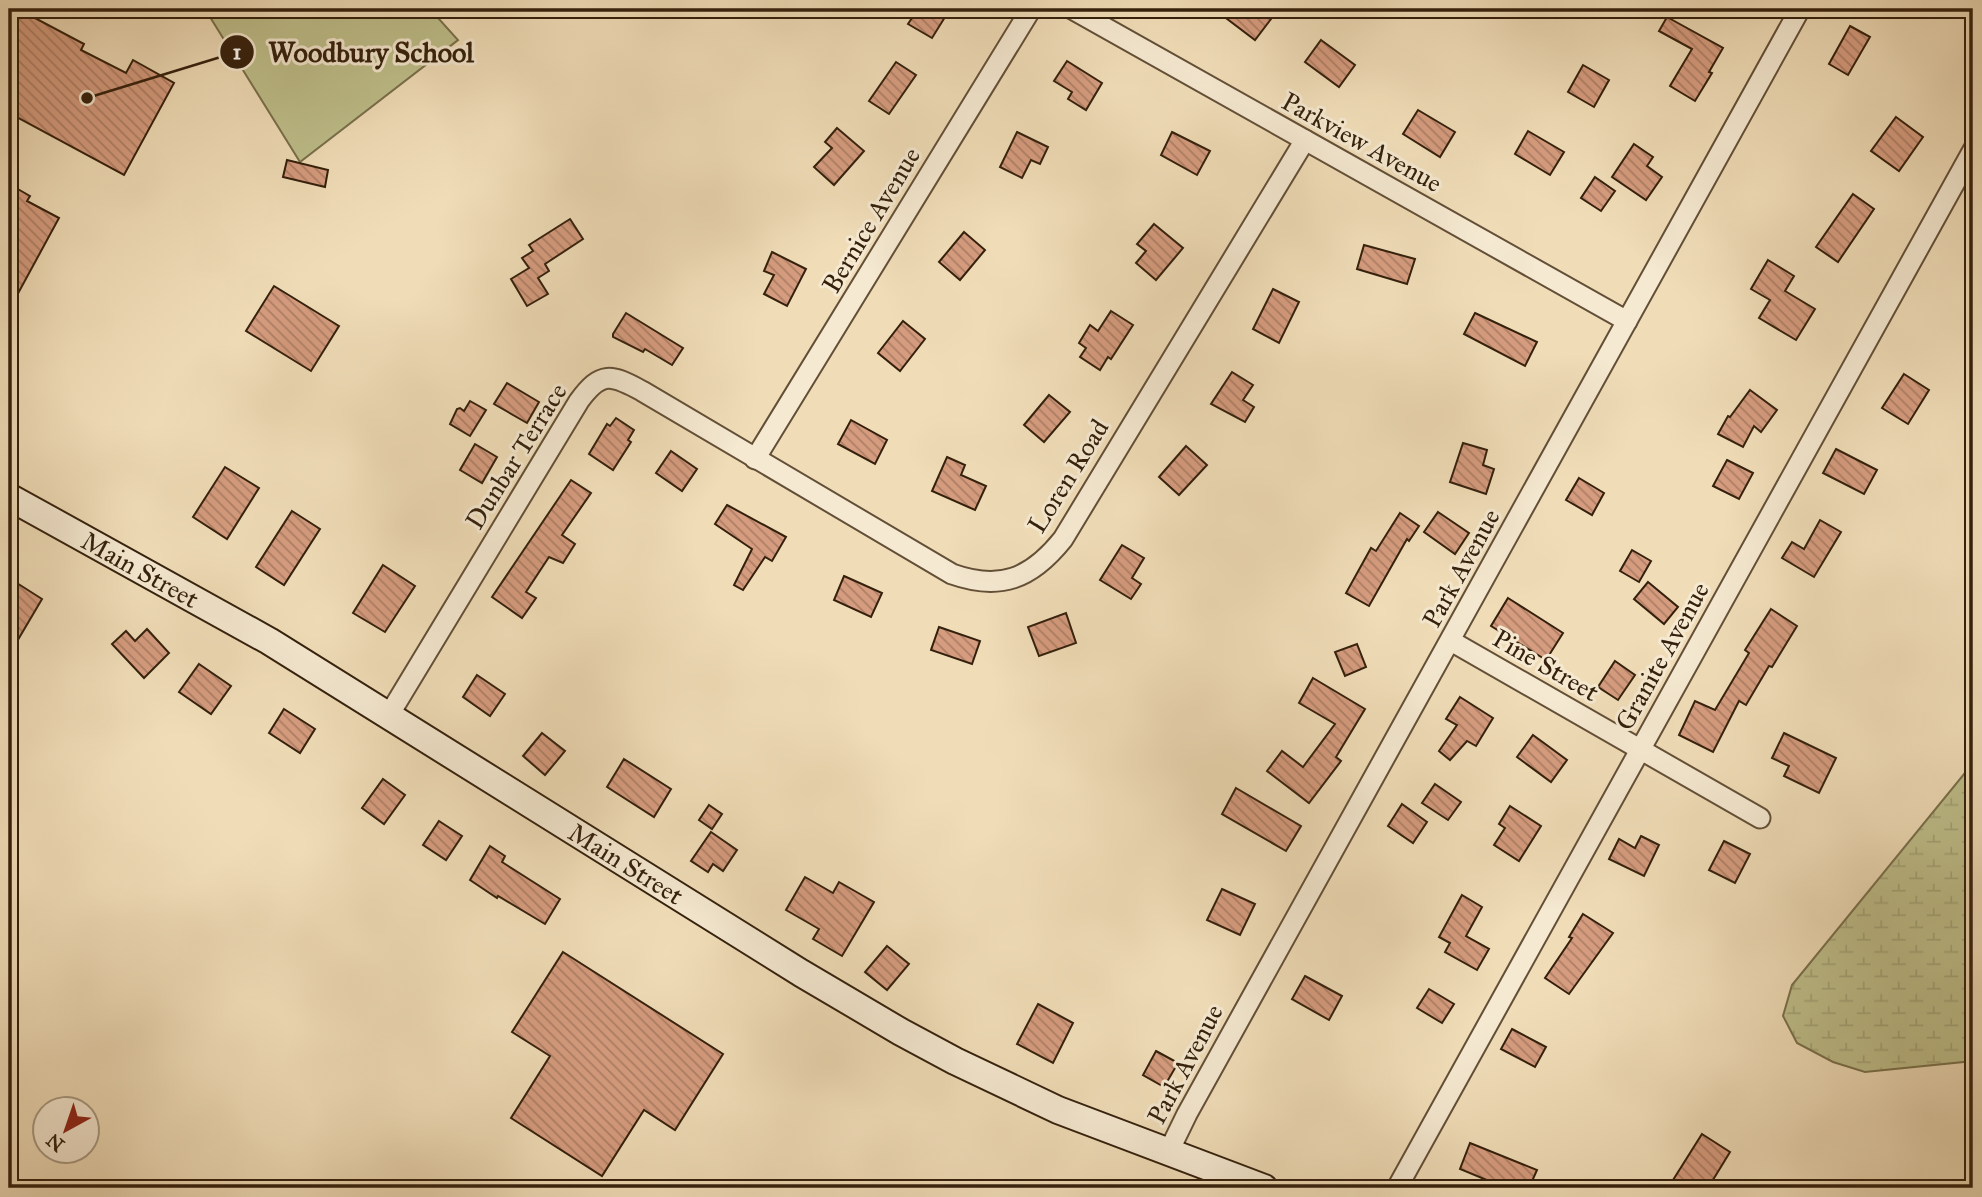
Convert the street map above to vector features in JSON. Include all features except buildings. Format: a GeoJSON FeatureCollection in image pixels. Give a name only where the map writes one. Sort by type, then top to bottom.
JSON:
{"type":"FeatureCollection","features":[{"type":"Feature","properties":{"kind":"main road","name":"Main Street"},"geometry":{"type":"LineString","coordinates":[[9,497],[269,641],[844,999],[955,1061],[1013,1090],[1168,1153],[1264,1188]]}},
{"type":"Feature","properties":{"kind":"street","name":"Bernice Avenue"},"geometry":{"type":"LineString","coordinates":[[755,459],[1031,9]]}},
{"type":"Feature","properties":{"kind":"street","name":"Parkview Avenue"},"geometry":{"type":"LineString","coordinates":[[1072,9],[1627,321]]}},
{"type":"Feature","properties":{"kind":"street","name":"Park Avenue"},"geometry":{"type":"LineString","coordinates":[[1168,1153],[1320,871],[1451,641],[1800,9]]}},
{"type":"Feature","properties":{"kind":"street","name":"Loren Road"},"geometry":{"type":"LineString","coordinates":[[755,459],[952,575],[985,583],[1007,580],[1029,571],[1042,563],[1063,539],[1305,140]]}},
{"type":"Feature","properties":{"kind":"street","name":"Granite Avenue"},"geometry":{"type":"LineString","coordinates":[[1397,1188],[1973,150]]}},
{"type":"Feature","properties":{"kind":"street","name":"Dunbar Terrace"},"geometry":{"type":"LineString","coordinates":[[389,715],[579,401],[594,382],[608,378],[631,385],[755,459]]}},
{"type":"Feature","properties":{"kind":"street","name":"Pine Street"},"geometry":{"type":"LineString","coordinates":[[1451,641],[1760,818]]}},
{"type":"Feature","properties":{"kind":"green space"},"geometry":{"type":"Polygon","coordinates":[[[205,9],[430,9],[458,40],[300,162],[205,9]]]}},
{"type":"Feature","properties":{"kind":"green space"},"geometry":{"type":"Polygon","coordinates":[[[1973,763],[1973,1061],[1865,1072],[1833,1062],[1797,1043],[1783,1016],[1792,985],[1973,763]]]}},
{"type":"Feature","properties":{"kind":"place","name":"Woodbury School"},"geometry":{"type":"Point","coordinates":[87,98]}}]}
